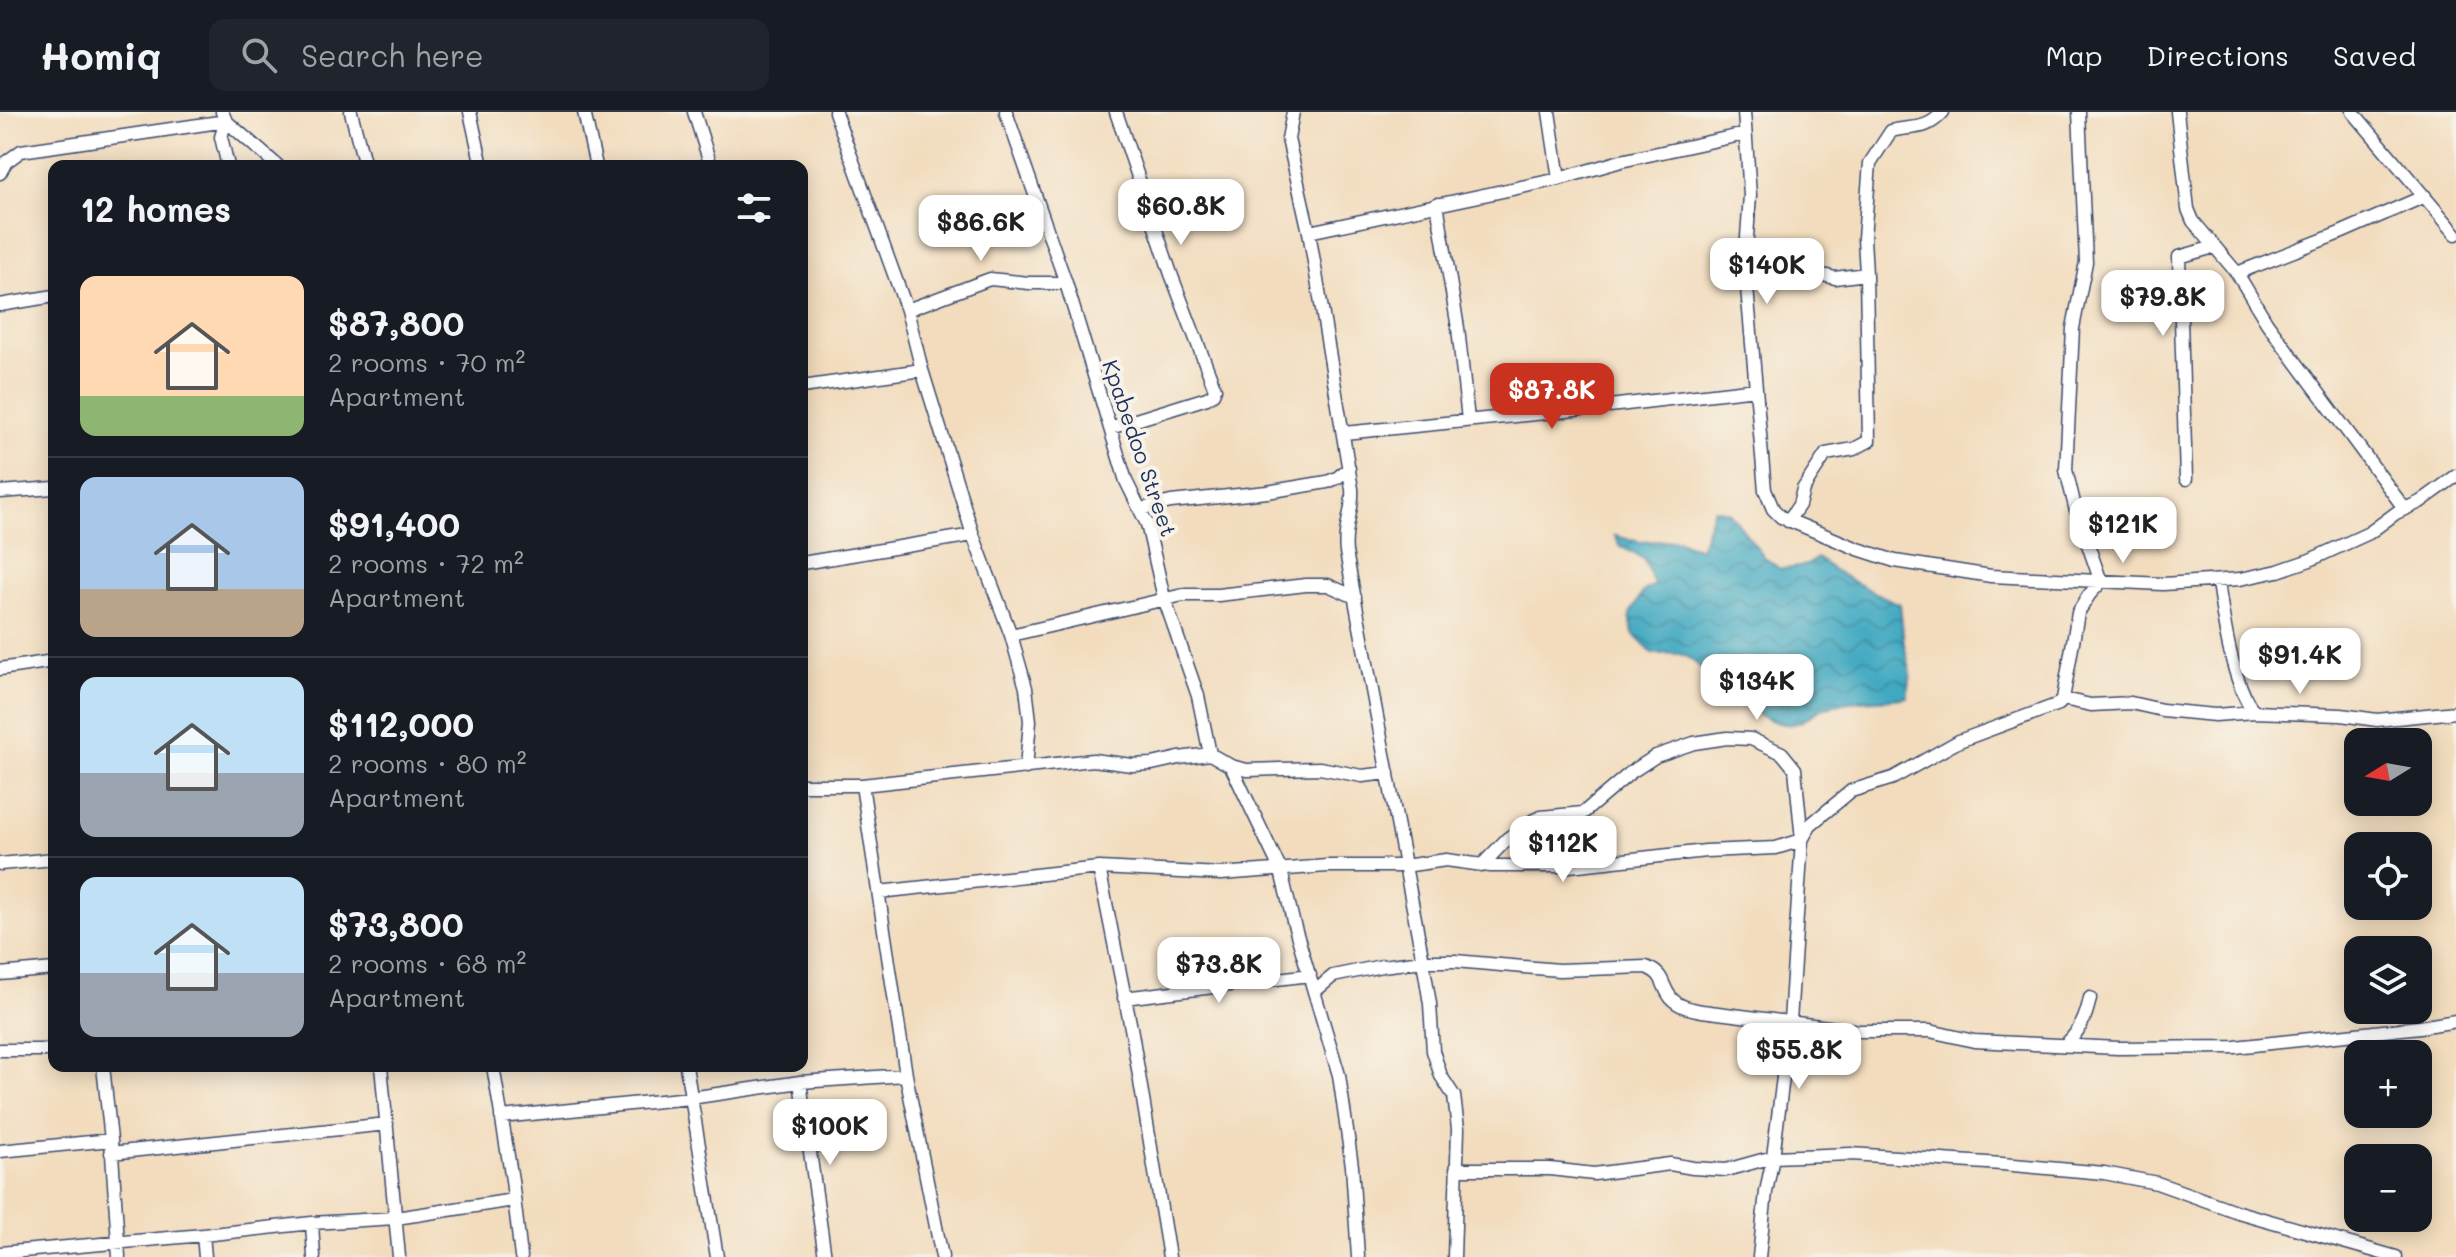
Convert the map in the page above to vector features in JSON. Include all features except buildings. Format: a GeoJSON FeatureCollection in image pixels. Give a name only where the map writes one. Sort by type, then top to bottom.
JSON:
{"type":"FeatureCollection","features":[{"type":"Feature","properties":{"kind":"street"},"geometry":{"type":"LineString","coordinates":[[351,112],[363,160]]}},
{"type":"Feature","properties":{"kind":"street"},"geometry":{"type":"LineString","coordinates":[[470,112],[481,160]]}},
{"type":"Feature","properties":{"kind":"street"},"geometry":{"type":"LineString","coordinates":[[584,112],[595,160]]}},
{"type":"Feature","properties":{"kind":"street"},"geometry":{"type":"LineString","coordinates":[[694,112],[709,160]]}},
{"type":"Feature","properties":{"kind":"street"},"geometry":{"type":"LineString","coordinates":[[835,112],[907,310],[922,370],[973,535],[1011,635],[1026,688],[1030,721],[1026,768]]}},
{"type":"Feature","properties":{"kind":"street","name":"Kpabedoo Street"},"geometry":{"type":"LineString","coordinates":[[1006,112],[1066,283],[1126,481],[1149,533],[1164,598],[1198,696],[1210,754]]}},
{"type":"Feature","properties":{"kind":"street"},"geometry":{"type":"LineString","coordinates":[[1110,428],[1207,398],[1215,389],[1171,274],[1116,112]]}},
{"type":"Feature","properties":{"kind":"street"},"geometry":{"type":"LineString","coordinates":[[1293,112],[1288,139],[1309,232],[1353,497],[1344,541],[1423,961],[1433,1051],[1441,1076],[1454,1096],[1457,1112],[1454,1257]]}},
{"type":"Feature","properties":{"kind":"street"},"geometry":{"type":"LineString","coordinates":[[1549,112],[1559,179]]}},
{"type":"Feature","properties":{"kind":"street"},"geometry":{"type":"LineString","coordinates":[[1744,112],[1750,195],[1745,265],[1765,490],[1773,509],[1788,521],[1883,558],[1991,576],[2163,584],[2218,582],[2262,576],[2310,560],[2369,533],[2456,476]]}},
{"type":"Feature","properties":{"kind":"street"},"geometry":{"type":"LineString","coordinates":[[1788,521],[1799,505],[1803,489],[1826,454],[1854,449],[1869,441],[1864,238],[1870,163],[1891,131],[1913,129],[1935,121],[1943,112]]}},
{"type":"Feature","properties":{"kind":"street"},"geometry":{"type":"LineString","coordinates":[[2079,112],[2086,262],[2073,328],[2066,470],[2075,507],[2101,582]]}},
{"type":"Feature","properties":{"kind":"street"},"geometry":{"type":"LineString","coordinates":[[2177,112],[2188,209],[2193,221],[2237,273],[2267,323],[2404,508]]}},
{"type":"Feature","properties":{"kind":"street"},"geometry":{"type":"LineString","coordinates":[[2353,112],[2456,234]]}},
{"type":"Feature","properties":{"kind":"street"},"geometry":{"type":"LineString","coordinates":[[224,116],[221,137],[227,160]]}},
{"type":"Feature","properties":{"kind":"street"},"geometry":{"type":"LineString","coordinates":[[224,116],[272,160]]}},
{"type":"Feature","properties":{"kind":"street"},"geometry":{"type":"LineString","coordinates":[[0,173],[6,162],[21,151],[224,116]]}},
{"type":"Feature","properties":{"kind":"street"},"geometry":{"type":"LineString","coordinates":[[1309,232],[1559,179],[1621,161],[1745,134]]}},
{"type":"Feature","properties":{"kind":"street"},"geometry":{"type":"LineString","coordinates":[[2237,273],[2425,196]]}},
{"type":"Feature","properties":{"kind":"street"},"geometry":{"type":"LineString","coordinates":[[1437,204],[1456,316],[1468,420]]}},
{"type":"Feature","properties":{"kind":"street"},"geometry":{"type":"LineString","coordinates":[[2186,479],[2179,257],[2214,247]]}},
{"type":"Feature","properties":{"kind":"street"},"geometry":{"type":"LineString","coordinates":[[1803,270],[1835,278],[1866,274]]}},
{"type":"Feature","properties":{"kind":"street"},"geometry":{"type":"LineString","coordinates":[[907,310],[990,279],[1066,283]]}},
{"type":"Feature","properties":{"kind":"street"},"geometry":{"type":"LineString","coordinates":[[0,305],[48,297]]}},
{"type":"Feature","properties":{"kind":"street"},"geometry":{"type":"LineString","coordinates":[[808,386],[922,370]]}},
{"type":"Feature","properties":{"kind":"street"},"geometry":{"type":"LineString","coordinates":[[1344,433],[1756,389]]}},
{"type":"Feature","properties":{"kind":"street"},"geometry":{"type":"LineString","coordinates":[[1141,509],[1171,502],[1327,482],[1349,468]]}},
{"type":"Feature","properties":{"kind":"street"},"geometry":{"type":"LineString","coordinates":[[0,492],[48,488]]}},
{"type":"Feature","properties":{"kind":"street"},"geometry":{"type":"LineString","coordinates":[[808,562],[973,535]]}},
{"type":"Feature","properties":{"kind":"street"},"geometry":{"type":"LineString","coordinates":[[879,892],[1099,868],[1130,867],[1221,874],[1327,866],[1404,866],[1446,860],[1481,866],[1569,866],[1706,851],[1769,848],[1802,840],[1810,825],[1851,791],[1893,778],[1959,741],[2054,707],[2063,699],[2078,613],[2101,582]]}},
{"type":"Feature","properties":{"kind":"street"},"geometry":{"type":"LineString","coordinates":[[2218,582],[2222,616],[2238,678],[2254,712]]}},
{"type":"Feature","properties":{"kind":"street"},"geometry":{"type":"LineString","coordinates":[[1011,635],[1164,598],[1306,585],[1328,585],[1355,597]]}},
{"type":"Feature","properties":{"kind":"street"},"geometry":{"type":"LineString","coordinates":[[0,669],[48,662]]}},
{"type":"Feature","properties":{"kind":"street"},"geometry":{"type":"LineString","coordinates":[[2063,699],[2091,705],[2131,703],[2162,710],[2215,715],[2254,712],[2341,715],[2377,720],[2456,712]]}},
{"type":"Feature","properties":{"kind":"street"},"geometry":{"type":"LineString","coordinates":[[1481,866],[1507,839],[1534,820],[1583,813],[1630,773],[1656,756],[1694,743],[1727,738],[1751,739],[1782,753],[1795,769],[1802,840],[1790,1021],[1759,1257]]}},
{"type":"Feature","properties":{"kind":"street"},"geometry":{"type":"LineString","coordinates":[[808,785],[862,785],[1093,760],[1152,764],[1210,754],[1231,766],[1262,770],[1330,768],[1362,776],[1388,773]]}},
{"type":"Feature","properties":{"kind":"street"},"geometry":{"type":"LineString","coordinates":[[1231,766],[1281,871],[1339,1075],[1352,1166],[1358,1257]]}},
{"type":"Feature","properties":{"kind":"street"},"geometry":{"type":"LineString","coordinates":[[862,785],[906,1075],[942,1257]]}},
{"type":"Feature","properties":{"kind":"street"},"geometry":{"type":"LineString","coordinates":[[0,864],[48,860]]}},
{"type":"Feature","properties":{"kind":"street"},"geometry":{"type":"LineString","coordinates":[[1099,868],[1169,1257]]}},
{"type":"Feature","properties":{"kind":"street"},"geometry":{"type":"LineString","coordinates":[[1124,998],[1309,971],[1333,976],[1382,966],[1455,961],[1544,969],[1646,967],[1658,973],[1672,999],[1690,1009],[1860,1031],[1930,1031],[1974,1041],[2118,1048],[2235,1047],[2456,1021]]}},
{"type":"Feature","properties":{"kind":"street"},"geometry":{"type":"LineString","coordinates":[[0,974],[48,970]]}},
{"type":"Feature","properties":{"kind":"street"},"geometry":{"type":"LineString","coordinates":[[1314,992],[1333,976]]}},
{"type":"Feature","properties":{"kind":"street"},"geometry":{"type":"LineString","coordinates":[[2065,1045],[2083,1023],[2090,998]]}},
{"type":"Feature","properties":{"kind":"street"},"geometry":{"type":"LineString","coordinates":[[0,1050],[48,1050]]}},
{"type":"Feature","properties":{"kind":"street"},"geometry":{"type":"LineString","coordinates":[[104,1072],[119,1257]]}},
{"type":"Feature","properties":{"kind":"street"},"geometry":{"type":"LineString","coordinates":[[382,1072],[399,1257]]}},
{"type":"Feature","properties":{"kind":"street"},"geometry":{"type":"LineString","coordinates":[[494,1072],[521,1257]]}},
{"type":"Feature","properties":{"kind":"street"},"geometry":{"type":"LineString","coordinates":[[687,1072],[717,1257]]}},
{"type":"Feature","properties":{"kind":"street"},"geometry":{"type":"LineString","coordinates":[[501,1117],[690,1098],[800,1082],[906,1075]]}},
{"type":"Feature","properties":{"kind":"street"},"geometry":{"type":"LineString","coordinates":[[800,1082],[825,1257]]}},
{"type":"Feature","properties":{"kind":"street"},"geometry":{"type":"LineString","coordinates":[[0,1151],[111,1146],[387,1124]]}},
{"type":"Feature","properties":{"kind":"street"},"geometry":{"type":"LineString","coordinates":[[1456,1169],[1550,1169],[1594,1174],[1670,1164],[1726,1170],[1773,1157],[1851,1154],[2104,1173],[2157,1183],[2238,1212],[2396,1257]]}},
{"type":"Feature","properties":{"kind":"street"},"geometry":{"type":"LineString","coordinates":[[0,1253],[312,1223],[396,1218],[514,1200]]}},
{"type":"Feature","properties":{"kind":"street"},"geometry":{"type":"LineString","coordinates":[[312,1223],[314,1257]]}},
{"type":"Feature","properties":{"kind":"street"},"geometry":{"type":"LineString","coordinates":[[203,1235],[205,1257]]}},
{"type":"Feature","properties":{"kind":"water"},"geometry":{"type":"Polygon","coordinates":[[[1714,509],[1729,512],[1764,557],[1780,569],[1804,566],[1817,558],[1857,584],[1900,604],[1911,674],[1907,697],[1842,703],[1822,709],[1800,722],[1784,724],[1742,705],[1683,655],[1653,654],[1633,634],[1630,614],[1644,591],[1654,585],[1644,559],[1620,546],[1615,536],[1640,542],[1677,540],[1700,549],[1714,509]]]}}]}
